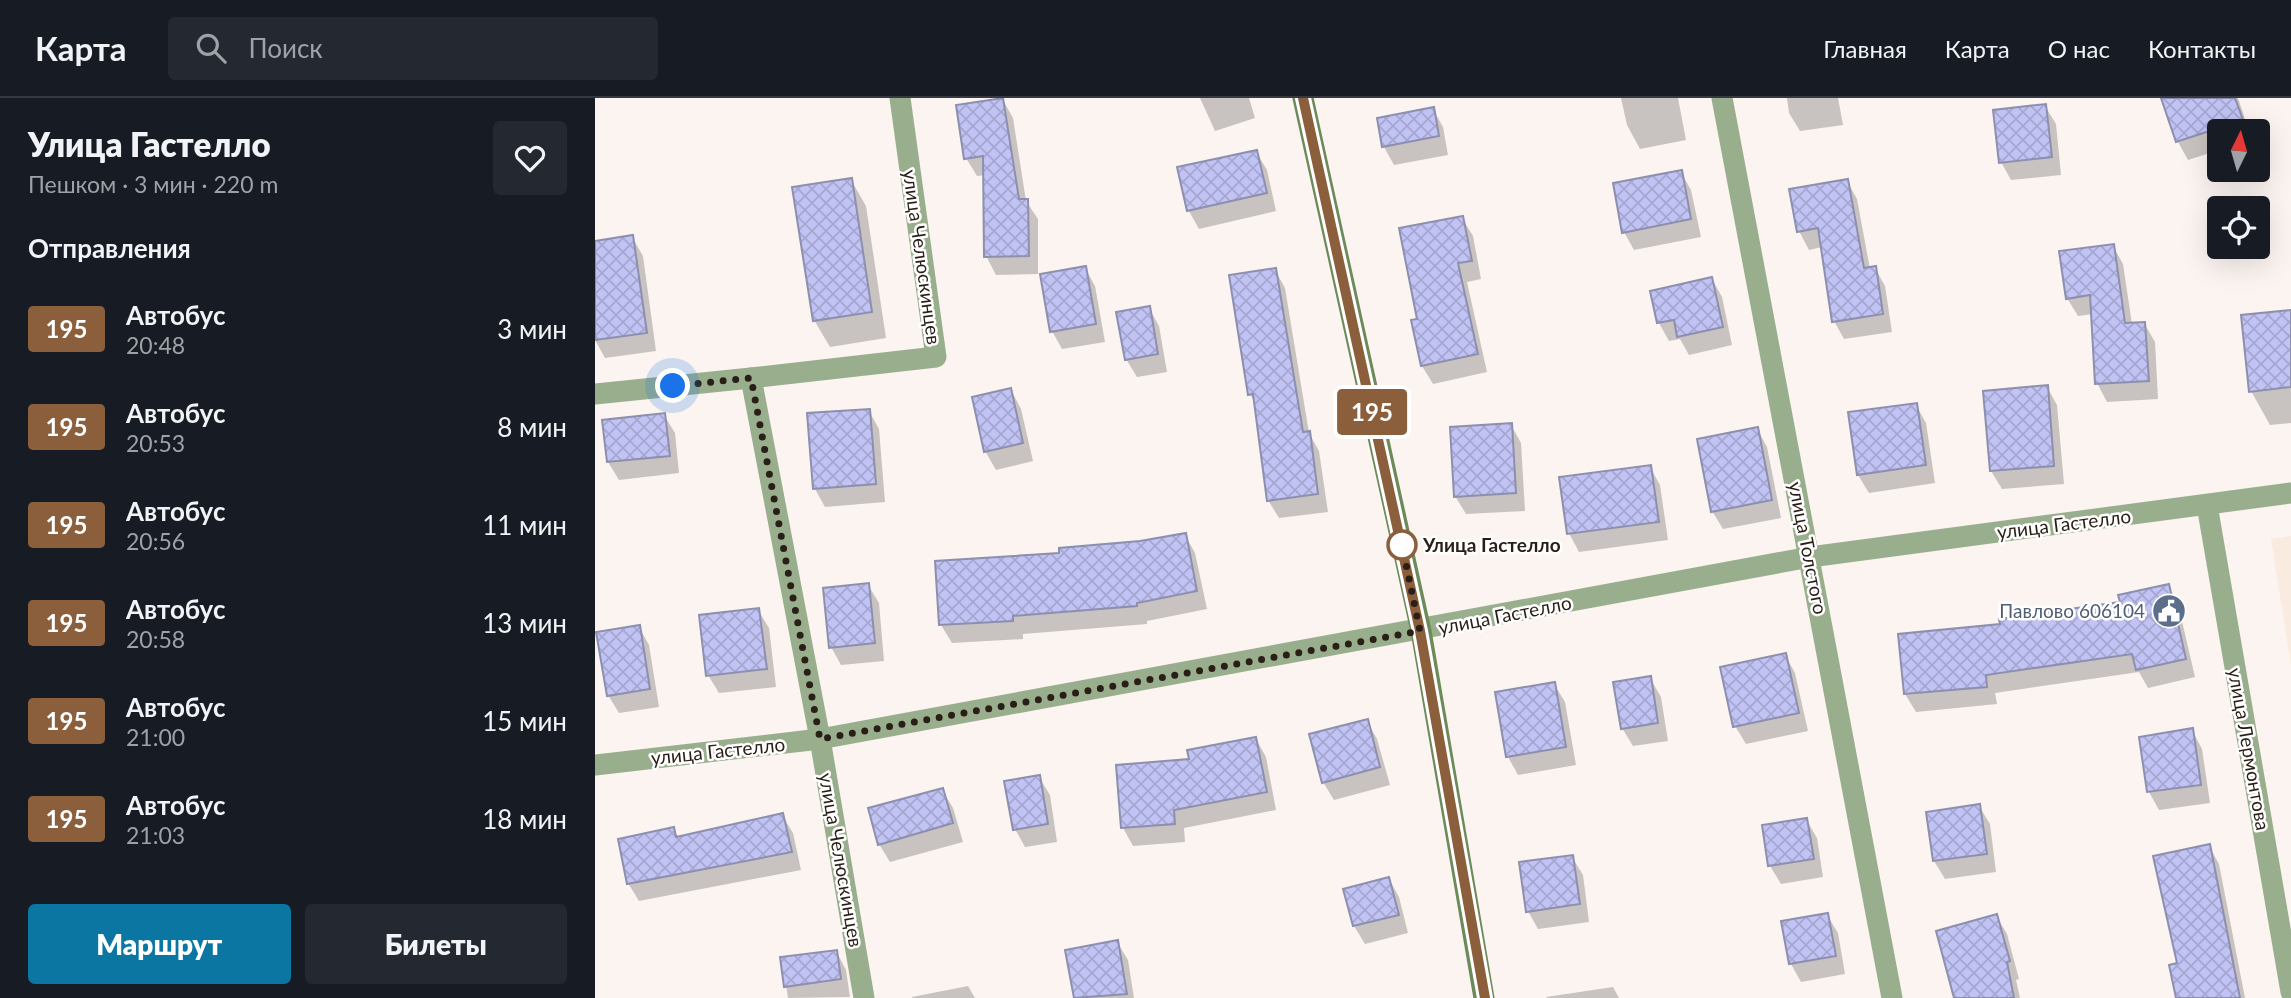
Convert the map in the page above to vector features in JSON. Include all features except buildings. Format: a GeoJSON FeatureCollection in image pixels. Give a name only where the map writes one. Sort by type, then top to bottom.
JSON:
{"type":"FeatureCollection","features":[{"type":"Feature","properties":{"kind":"street","name":"улица Челюскинцев"},"geometry":{"type":"LineString","coordinates":[[864,998],[820,739],[751,378],[936,357],[900,98]]}},
{"type":"Feature","properties":{"kind":"street"},"geometry":{"type":"LineString","coordinates":[[1303,98],[1420,631],[1485,998]]}},
{"type":"Feature","properties":{"kind":"street","name":"улица Толстого"},"geometry":{"type":"LineString","coordinates":[[1722,98],[1892,998]]}},
{"type":"Feature","properties":{"kind":"street"},"geometry":{"type":"LineString","coordinates":[[595,394],[751,378]]}},
{"type":"Feature","properties":{"kind":"street","name":"улица Гастелло"},"geometry":{"type":"LineString","coordinates":[[595,765],[820,739],[1420,631],[1810,557],[2291,493]]}},
{"type":"Feature","properties":{"kind":"street","name":"улица Лермонтова"},"geometry":{"type":"LineString","coordinates":[[2207,505],[2291,992]]}},
{"type":"Feature","properties":{"kind":"shaded area"},"geometry":{"type":"Polygon","coordinates":[[[2291,536],[2291,665],[2271,539],[2291,536]]]}},
{"type":"Feature","properties":{"kind":"bus line","name":"195"},"geometry":{"type":"LineString","coordinates":[[1303,98],[1420,631],[1485,998]]}},
{"type":"Feature","properties":{"kind":"place","name":"Улица Гастелло"},"geometry":{"type":"Point","coordinates":[1402,545]}},
{"type":"Feature","properties":{"kind":"place","name":"Павлово 606104"},"geometry":{"type":"Point","coordinates":[2169,611]}},
{"type":"Feature","properties":{"kind":"route"},"geometry":{"type":"LineString","coordinates":[[673,386],[751,378],[820,739],[1420,631],[1402,545]]}}]}
